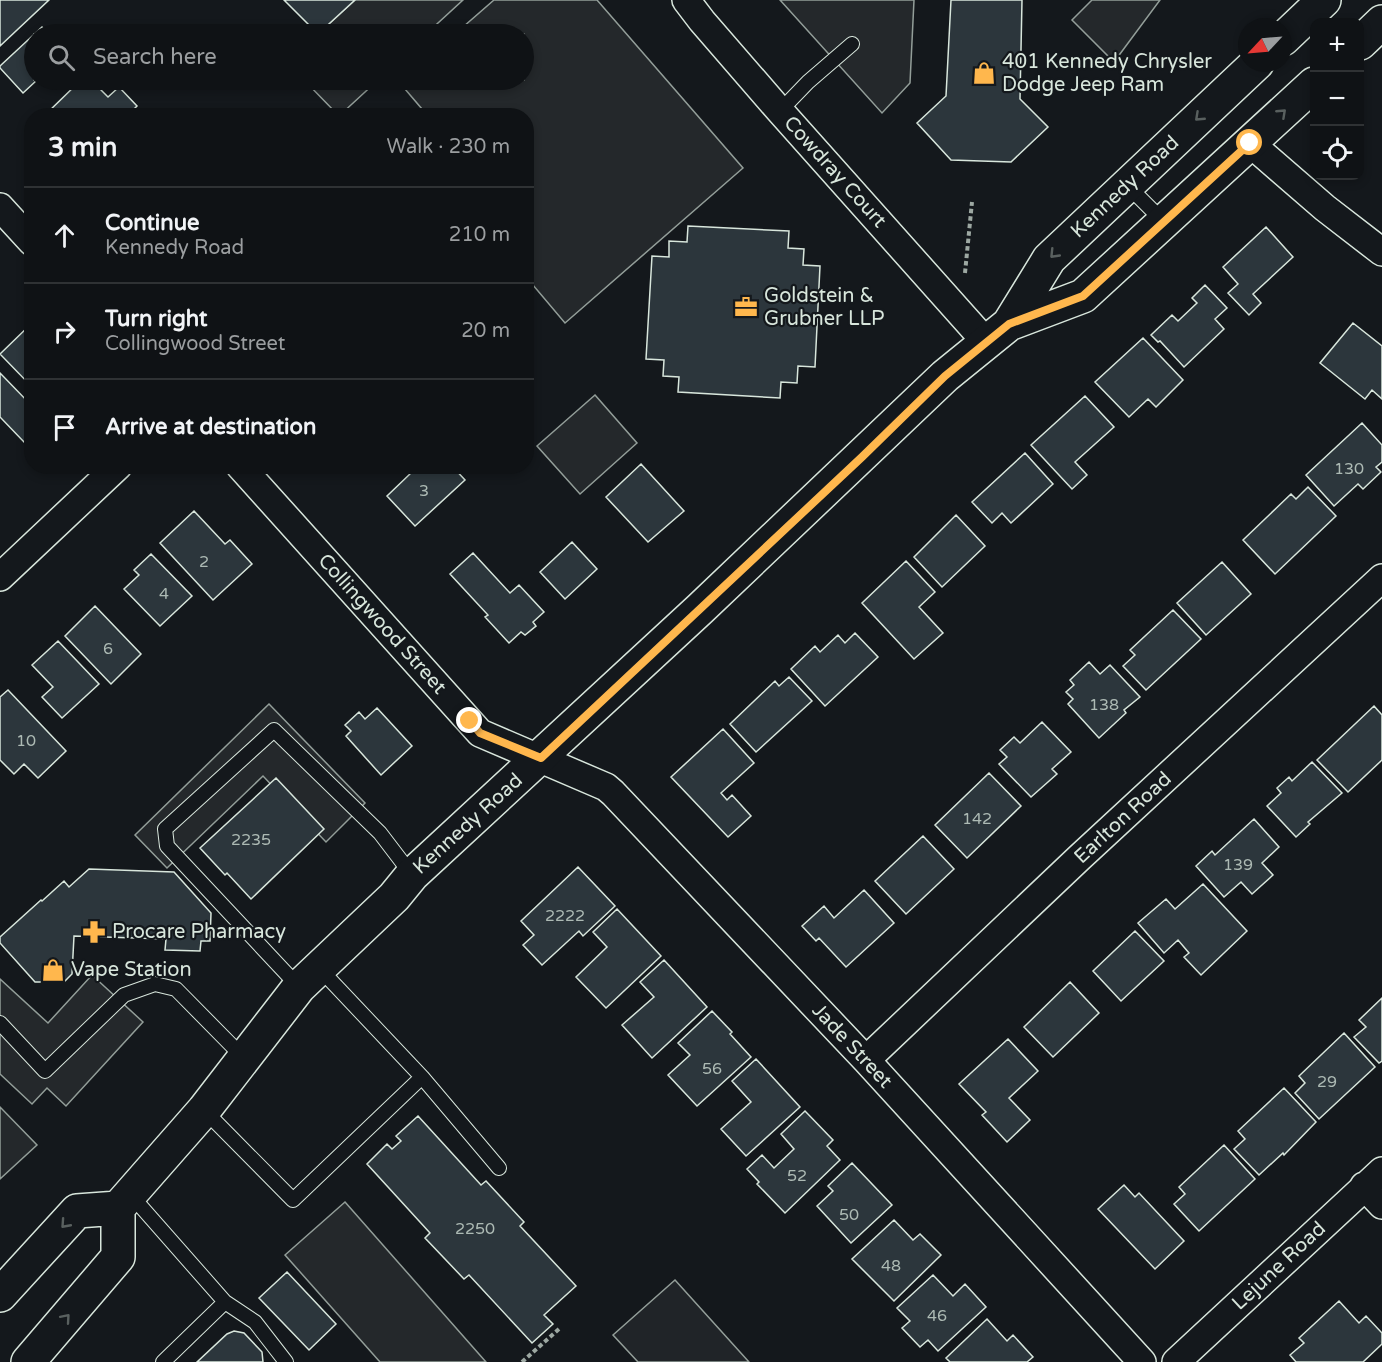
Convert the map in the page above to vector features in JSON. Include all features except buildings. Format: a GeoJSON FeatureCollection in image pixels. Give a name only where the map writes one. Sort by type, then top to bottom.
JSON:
{"type":"FeatureCollection","features":[{"type":"Feature","properties":{"kind":"main road"},"geometry":{"type":"LineString","coordinates":[[1292,30],[1324,0]]}},
{"type":"Feature","properties":{"kind":"main road"},"geometry":{"type":"LineString","coordinates":[[1364,38],[1382,22]]}},
{"type":"Feature","properties":{"kind":"main road","name":"Kennedy Road"},"geometry":{"type":"LineString","coordinates":[[124,1201],[204,1110],[309,978],[394,897],[412,874],[541,758],[862,457],[945,376],[997,333],[1049,259],[1247,72]]}},
{"type":"Feature","properties":{"kind":"main road","name":"Kennedy Road"},"geometry":{"type":"LineString","coordinates":[[997,333],[1083,296],[1310,88]]}},
{"type":"Feature","properties":{"kind":"main road"},"geometry":{"type":"LineString","coordinates":[[0,1295],[77,1211],[124,1201],[118,1257],[28,1362]]}},
{"type":"Feature","properties":{"kind":"street","name":"Cowdray Court"},"geometry":{"type":"LineString","coordinates":[[686,0],[780,111],[943,292],[997,333]]}},
{"type":"Feature","properties":{"kind":"street"},"geometry":{"type":"LineString","coordinates":[[1250,143],[1325,208],[1382,252]]}},
{"type":"Feature","properties":{"kind":"street"},"geometry":{"type":"LineString","coordinates":[[0,207],[24,233]]}},
{"type":"Feature","properties":{"kind":"street"},"geometry":{"type":"LineString","coordinates":[[0,577],[109,474]]}},
{"type":"Feature","properties":{"kind":"street","name":"Collingwood Street"},"geometry":{"type":"LineString","coordinates":[[247,474],[480,733],[541,758]]}},
{"type":"Feature","properties":{"kind":"street","name":"Earlton Road"},"geometry":{"type":"LineString","coordinates":[[866,1060],[1079,858],[1382,578]]}},
{"type":"Feature","properties":{"kind":"street","name":"Jade Street"},"geometry":{"type":"LineString","coordinates":[[541,758],[606,787],[866,1060],[1142,1362]]}},
{"type":"Feature","properties":{"kind":"street","name":"Lejune Road"},"geometry":{"type":"LineString","coordinates":[[1176,1362],[1376,1187]]}},
{"type":"Feature","properties":{"kind":"lane"},"geometry":{"type":"LineString","coordinates":[[780,111],[808,82],[852,44]]}},
{"type":"Feature","properties":{"kind":"lane"},"geometry":{"type":"LineString","coordinates":[[1127,185],[1164,222]]}},
{"type":"Feature","properties":{"kind":"lane"},"geometry":{"type":"LineString","coordinates":[[412,874],[380,833],[274,730],[165,829],[167,846],[309,978],[422,1077],[499,1168]]}},
{"type":"Feature","properties":{"kind":"lane"},"geometry":{"type":"LineString","coordinates":[[0,1023],[45,1071],[124,995],[155,984],[176,988],[244,1059]]}},
{"type":"Feature","properties":{"kind":"lane"},"geometry":{"type":"LineString","coordinates":[[204,1110],[293,1200],[422,1077]]}},
{"type":"Feature","properties":{"kind":"lane"},"geometry":{"type":"LineString","coordinates":[[124,1201],[225,1302],[255,1322],[286,1362]]}},
{"type":"Feature","properties":{"kind":"lane"},"geometry":{"type":"LineString","coordinates":[[163,1362],[225,1302]]}},
{"type":"Feature","properties":{"kind":"path"},"geometry":{"type":"LineString","coordinates":[[965,273],[972,202]]}},
{"type":"Feature","properties":{"kind":"path"},"geometry":{"type":"LineString","coordinates":[[522,1362],[559,1329]]}},
{"type":"Feature","properties":{"kind":"shaded area"},"geometry":{"type":"Polygon","coordinates":[[[355,0],[463,0],[437,24],[329,24],[355,0]]]}},
{"type":"Feature","properties":{"kind":"shaded area"},"geometry":{"type":"Polygon","coordinates":[[[494,0],[597,0],[743,168],[565,323],[534,286],[534,108],[421,108],[406,90],[534,90],[534,24],[466,24],[494,0]]]}},
{"type":"Feature","properties":{"kind":"shaded area"},"geometry":{"type":"Polygon","coordinates":[[[780,0],[914,0],[910,83],[882,113],[780,0]]]}},
{"type":"Feature","properties":{"kind":"shaded area"},"geometry":{"type":"Polygon","coordinates":[[[1092,0],[1160,0],[1114,62],[1072,20],[1092,0]]]}},
{"type":"Feature","properties":{"kind":"shaded area"},"geometry":{"type":"Polygon","coordinates":[[[314,90],[367,90],[348,108],[331,108],[314,90]]]}},
{"type":"Feature","properties":{"kind":"shaded area"},"geometry":{"type":"Polygon","coordinates":[[[595,395],[637,443],[580,494],[537,446],[595,395]]]}},
{"type":"Feature","properties":{"kind":"shaded area"},"geometry":{"type":"Polygon","coordinates":[[[269,704],[365,803],[326,842],[263,776],[167,868],[135,835],[269,704]]]}},
{"type":"Feature","properties":{"kind":"shaded area"},"geometry":{"type":"Polygon","coordinates":[[[92,975],[143,1022],[66,1106],[47,1088],[32,1104],[0,1074],[0,979],[48,1023],[92,975]]]}},
{"type":"Feature","properties":{"kind":"shaded area"},"geometry":{"type":"Polygon","coordinates":[[[0,1107],[37,1145],[0,1179],[0,1107]]]}},
{"type":"Feature","properties":{"kind":"shaded area"},"geometry":{"type":"Polygon","coordinates":[[[345,1202],[486,1362],[380,1362],[285,1255],[345,1202]]]}},
{"type":"Feature","properties":{"kind":"shaded area"},"geometry":{"type":"Polygon","coordinates":[[[675,1280],[749,1362],[638,1362],[613,1335],[675,1280]]]}},
{"type":"Feature","properties":{"kind":"place","name":"401 Kennedy Chrysler Dodge Jeep Ram"},"geometry":{"type":"Point","coordinates":[984,73]}},
{"type":"Feature","properties":{"kind":"place","name":"Goldstein & Grubner LLP"},"geometry":{"type":"Point","coordinates":[746,307]}},
{"type":"Feature","properties":{"kind":"place","name":"Procare Pharmacy"},"geometry":{"type":"Point","coordinates":[94,932]}},
{"type":"Feature","properties":{"kind":"place","name":"Vape Station"},"geometry":{"type":"Point","coordinates":[53,970]}},
{"type":"Feature","properties":{"kind":"route"},"geometry":{"type":"LineString","coordinates":[[470,721],[480,733],[541,758],[862,457],[945,376],[1009,324],[1083,296],[1250,143]]}}]}
